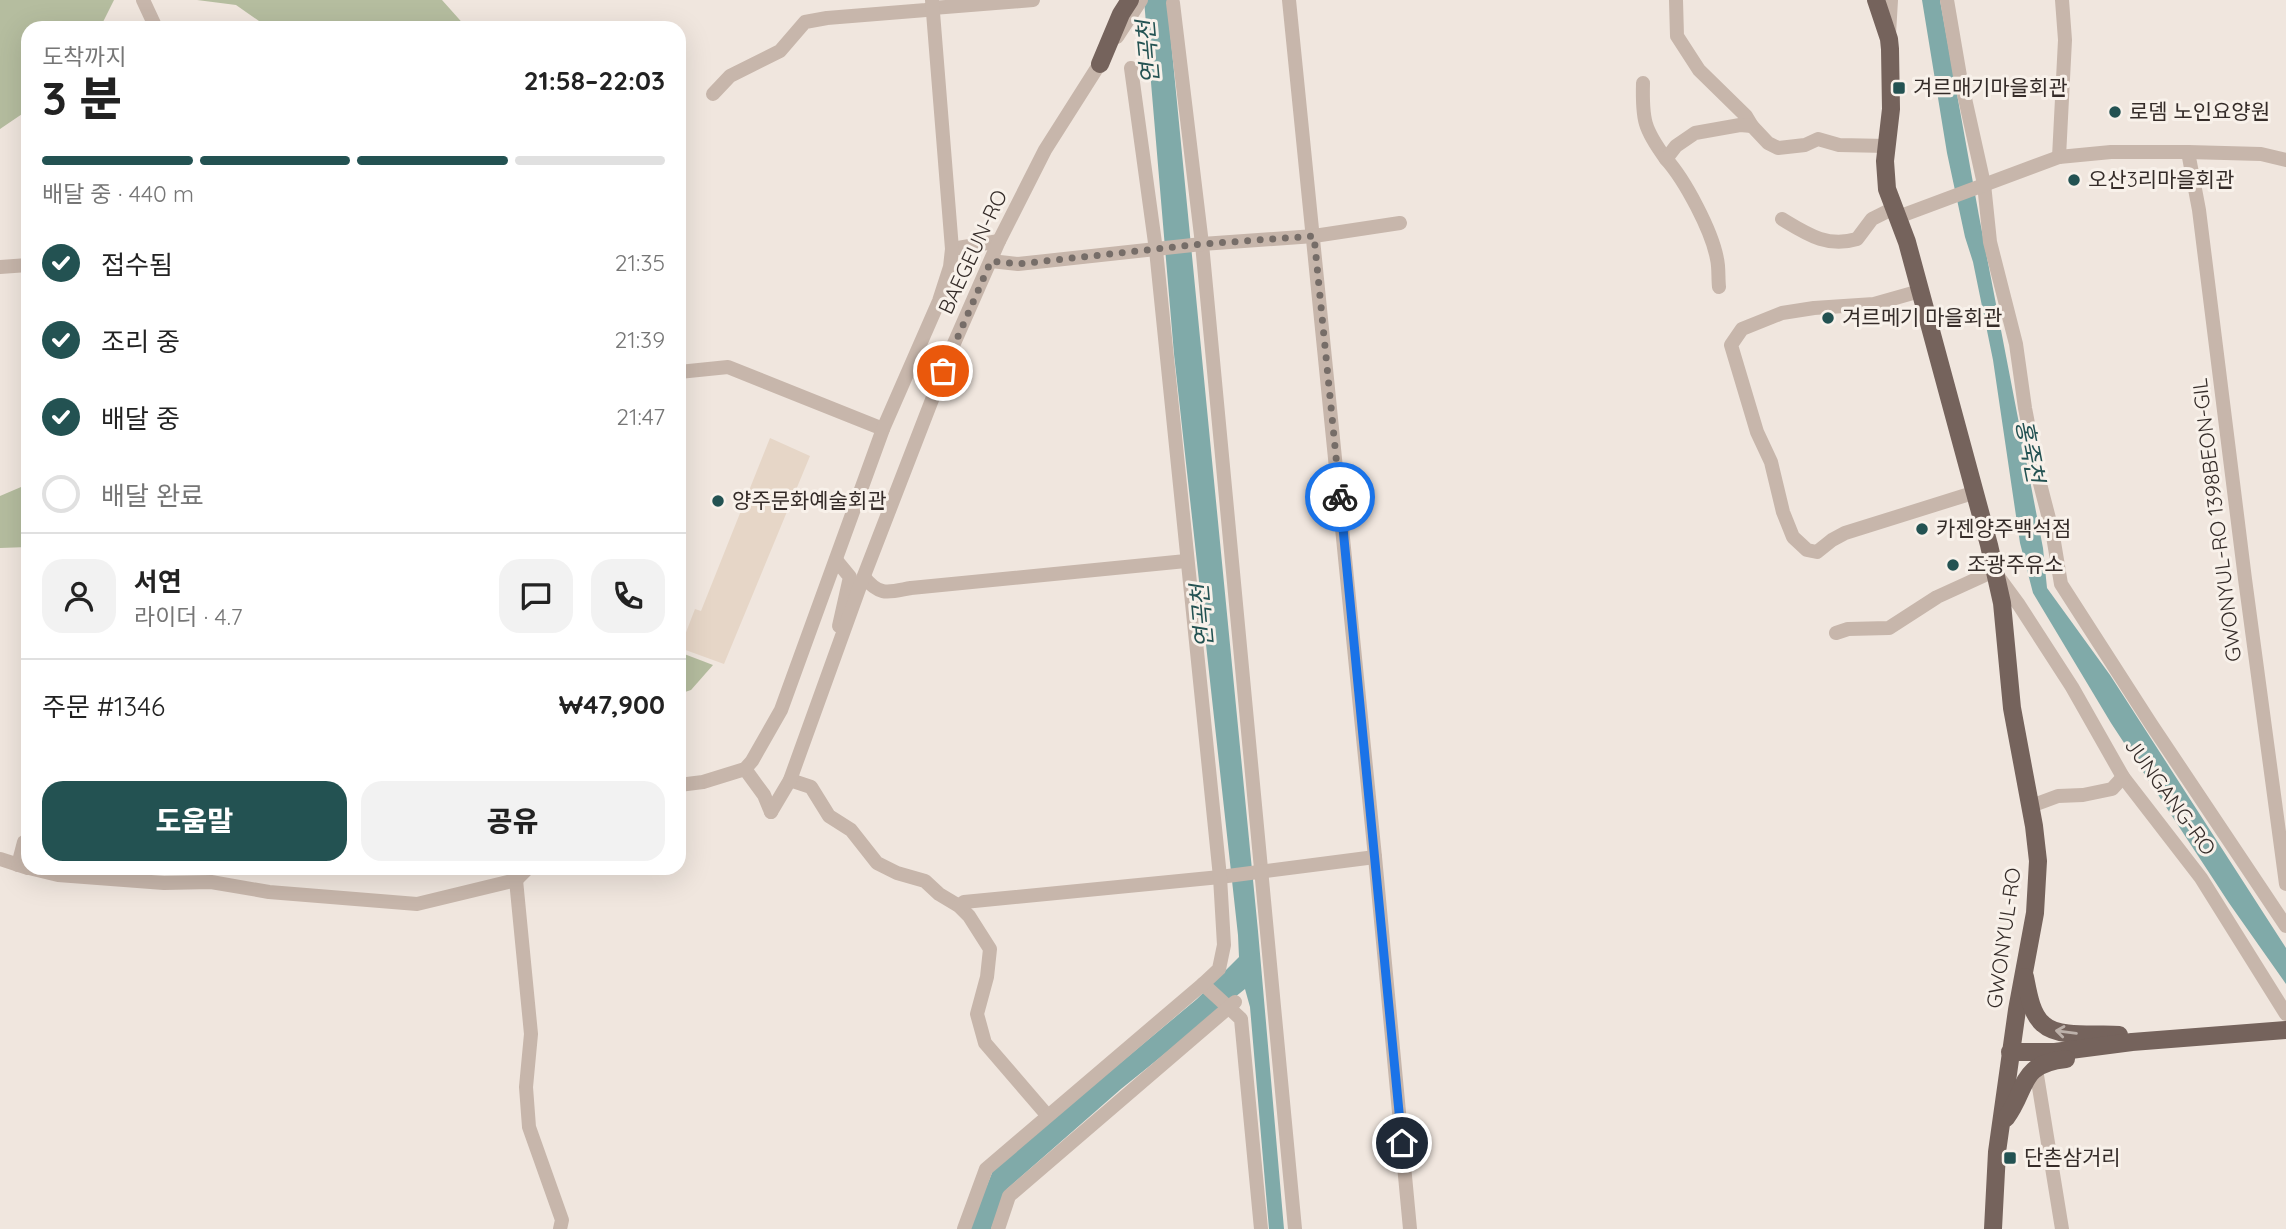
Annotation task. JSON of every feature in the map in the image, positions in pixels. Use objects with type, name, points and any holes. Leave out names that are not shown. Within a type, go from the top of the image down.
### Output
[{"type":"main road","name":"GWONYUL-RO","points":[[1876,0],[1889,39],[1891,110],[1885,161],[1887,189],[1907,242],[1976,492],[2002,603],[2016,734],[2031,806],[2038,861],[2037,894],[2000,1127],[1993,1229]]},
{"type":"main road","points":[[1100,64],[1127,11]]},
{"type":"main road","points":[[2023,970],[2031,1003],[2042,1024],[2054,1031],[2119,1035],[2132,1042]]},
{"type":"main road","points":[[2010,1052],[2055,1052],[2132,1042],[2286,1030]]},
{"type":"main road","points":[[2000,1127],[2012,1111],[2023,1083],[2036,1069],[2052,1060],[2101,1052],[2132,1042]]},
{"type":"street","points":[[143,0],[153,21]]},
{"type":"street","points":[[713,94],[730,76],[780,51],[805,22],[933,4],[1032,0]]},
{"type":"street","points":[[1127,11],[1141,0]]},
{"type":"street","points":[[1289,0],[1376,857],[1410,1229]]},
{"type":"street","points":[[1676,0],[1678,36],[1699,70],[1746,116],[1768,143],[1778,148],[1805,145],[1818,139],[1839,145],[1887,146]]},
{"type":"street","points":[[1889,39],[1891,0]]},
{"type":"street","points":[[1947,0],[1960,76],[1984,184],[1990,242],[2016,344],[2025,408],[2061,584],[2286,926]]},
{"type":"street","points":[[2059,157],[2065,40],[2062,0]]},
{"type":"street","points":[[1173,3],[1202,244],[1294,1229]]},
{"type":"street","points":[[686,784],[703,782],[745,769],[782,710],[883,429],[939,301],[950,267],[952,249],[933,4]]},
{"type":"street","name":"BAEGEUN-RO","points":[[745,769],[764,795],[771,812],[790,780],[952,348],[999,241],[1045,150],[1100,64]]},
{"type":"street","points":[[964,1229],[986,1169],[1203,985],[1219,969],[1224,945],[1220,877],[1156,250],[1131,68]]},
{"type":"street","points":[[1643,83],[1642,114],[1647,132],[1680,175],[1701,216],[1717,258],[1719,287]]},
{"type":"street","points":[[1666,159],[1676,146],[1695,133],[1740,125],[1752,126]]},
{"type":"street","points":[[1782,219],[1814,237],[1838,244],[1857,239],[1872,219],[1938,204],[1945,198],[2059,157],[2111,152],[2188,152],[2261,154],[2286,160]]},
{"type":"street","name":"GWONYUL-RO 1398BEON-GIL","points":[[2188,152],[2199,210],[2286,884]]},
{"type":"street","points":[[991,261],[1018,264],[1202,244],[1314,236],[1400,223]]},
{"type":"street","points":[[952,249],[999,241]]},
{"type":"street","points":[[0,267],[21,266]]},
{"type":"street","points":[[1920,291],[1874,304],[1782,313],[1742,329],[1731,345],[1757,432],[1771,462],[1783,512],[1793,537],[1807,550],[1817,552],[1845,533],[1976,492]]},
{"type":"street","points":[[686,371],[728,367],[883,429]]},
{"type":"street","points":[[836,560],[866,573],[874,589],[886,592],[1186,562]]},
{"type":"street","points":[[830,671],[850,577],[836,560]]},
{"type":"street","points":[[1836,633],[1848,629],[1889,628],[1937,597],[1994,571]]},
{"type":"street","name":"JUNGANG-RO","points":[[1994,571],[2072,687],[2123,778],[2201,878],[2286,1014]]},
{"type":"street","points":[[2031,806],[2058,796],[2083,795],[2112,789],[2123,778]]},
{"type":"street","points":[[790,780],[811,787],[829,816],[851,830],[877,863],[897,873],[925,881],[939,894],[959,906],[990,949],[987,977],[977,1014],[985,1043],[1047,1115]]},
{"type":"street","points":[[13,864],[21,848]]},
{"type":"street","points":[[959,906],[964,902],[1220,877],[1376,857]]},
{"type":"street","points":[[58,875],[164,883],[211,882],[269,892],[417,904],[516,880],[521,875]]},
{"type":"street","points":[[516,880],[531,1034],[526,1087],[529,1127],[562,1220],[560,1229]]},
{"type":"street","points":[[1203,985],[1232,1006],[1241,1019],[1261,1229]]},
{"type":"street","points":[[998,1229],[1009,1196],[1232,1006]]},
{"type":"street","points":[[2036,1069],[2062,1229]]},
{"type":"green space","points":[[0,0],[114,0],[104,21],[21,21],[21,115],[0,129]]},
{"type":"green space","points":[[197,0],[442,0],[461,21],[259,21],[236,5]]},
{"type":"green space","points":[[21,487],[21,547],[0,548],[0,496]]},
{"type":"green space","points":[[686,655],[713,665],[691,690],[686,692]]},
{"type":"shaded area","points":[[770,438],[810,456],[724,664],[686,650],[686,632],[695,609],[701,611]]},
{"type":"water","points":[[1144,0],[1167,0],[1258,931],[1284,1229],[1269,1229],[1250,1007],[1245,989],[1121,1089],[1007,1189],[991,1229],[969,1229],[994,1168],[1197,999],[1239,957],[1174,354]]},
{"type":"water","points":[[1922,0],[1940,0],[2043,548],[2047,588],[2110,675],[2286,948],[2286,984],[2229,903],[2111,723],[2033,593],[2020,543],[1993,360],[1947,153]]},
{"type":"way so far","points":[[943,371],[991,261],[1018,264],[1202,244],[1314,236],[1340,497]]},
{"type":"place","name":"겨르매기마을회관","points":[[1899,88]]},
{"type":"place","name":"로뎀 노인요양원","points":[[2115,112]]},
{"type":"place","name":"오산3리마을회관","points":[[2074,180]]},
{"type":"place","name":"겨르메기 마을회관","points":[[1828,318]]},
{"type":"place","name":"양주문화예술회관","points":[[718,501]]},
{"type":"place","name":"카젠양주백석점","points":[[1922,529]]},
{"type":"place","name":"조광주유소","points":[[1953,565]]},
{"type":"place","name":"단촌삼거리","points":[[2010,1158]]},
{"type":"route","points":[[1340,497],[1402,1143]]},
{"type":"water label","name":"연곡천","points":[[1148,52]]},
{"type":"water label","name":"홍죽천","points":[[2030,451]]},
{"type":"water label","name":"연곡천","points":[[1202,616]]}]
